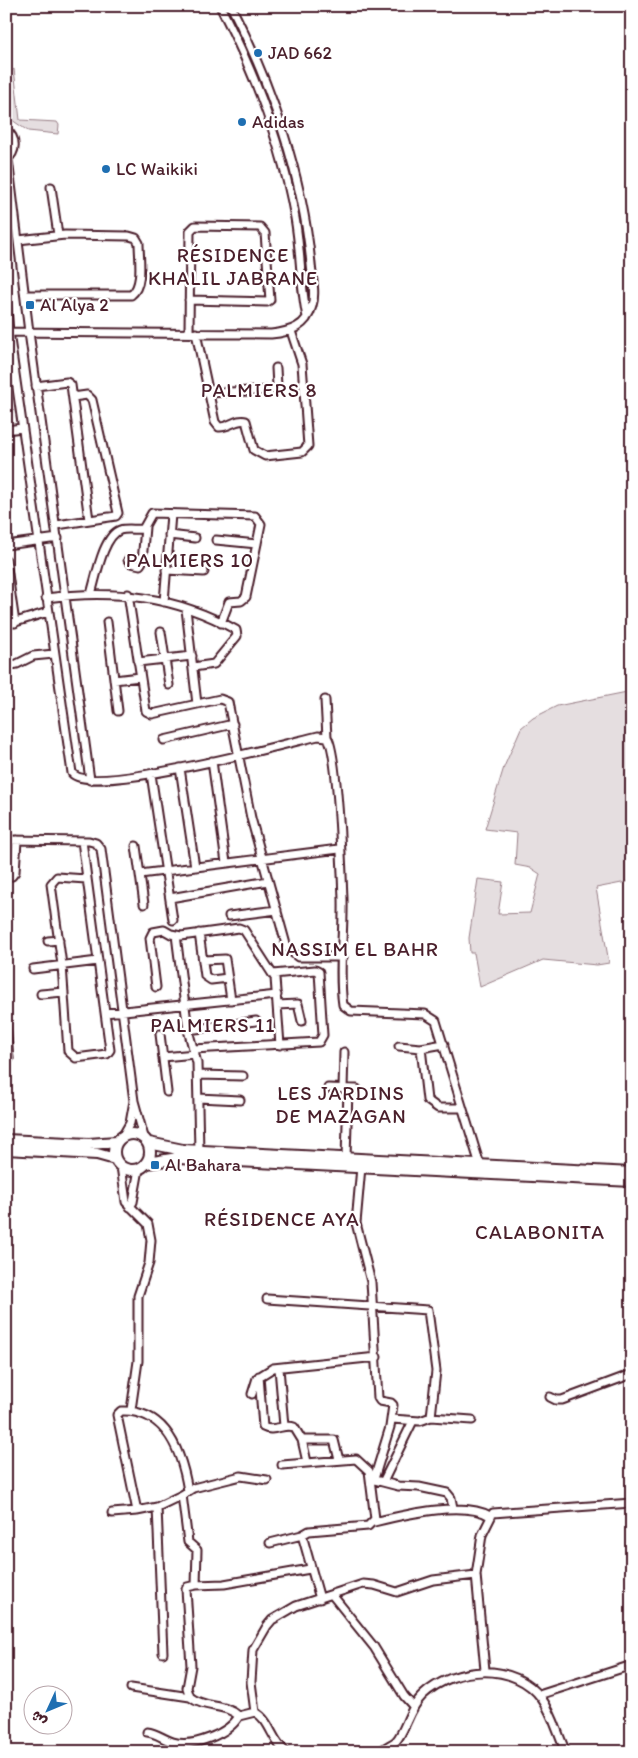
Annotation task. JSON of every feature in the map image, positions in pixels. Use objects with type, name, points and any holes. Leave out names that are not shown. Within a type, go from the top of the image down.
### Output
[{"type":"main road","points":[[6,1140],[89,1144],[119,1139],[133,1133],[146,1140],[172,1148],[199,1151],[632,1173]]},
{"type":"main road","points":[[118,1163],[114,1152],[119,1139]]},
{"type":"main road","points":[[143,1166],[151,1151],[146,1140]]},
{"type":"main road","points":[[6,1149],[97,1154],[130,1170],[178,1158],[632,1181]]},
{"type":"street","points":[[220,6],[249,66],[282,165],[292,202],[300,246],[307,317]]},
{"type":"street","points":[[8,332],[272,334],[291,331],[299,327],[307,317],[312,306],[312,276],[301,202],[269,91],[246,35],[231,6]]},
{"type":"street","points":[[6,130],[13,137],[14,144],[7,160],[25,294],[28,332],[57,525],[90,780]]},
{"type":"street","points":[[51,187],[58,235]]},
{"type":"street","points":[[189,300],[264,304],[270,300],[265,233],[263,229],[260,227],[195,226],[192,228],[190,231],[189,300],[192,333],[216,425],[224,427],[241,420],[246,422],[254,450],[265,456],[306,450],[308,446],[302,364],[291,331]]},
{"type":"street","points":[[18,240],[58,235],[134,237],[139,244],[137,289],[129,295],[25,294]]},
{"type":"street","points":[[6,297],[8,332],[54,654],[71,770],[76,777],[90,780],[151,774],[318,736],[327,737]]},
{"type":"street","points":[[207,393],[273,390],[277,386],[276,368]]},
{"type":"street","points":[[36,386],[69,383],[72,385],[89,520]]},
{"type":"street","points":[[57,525],[116,516],[118,513],[92,400],[86,395],[73,397]]},
{"type":"street","points":[[6,430],[22,428]]},
{"type":"street","points":[[128,560],[130,563],[140,564],[142,562],[145,527],[152,513],[255,516],[261,524],[246,597],[229,602],[221,623]]},
{"type":"street","points":[[164,602],[171,514]]},
{"type":"street","points":[[91,594],[104,551],[112,535],[122,529],[145,527]]},
{"type":"street","points":[[169,535],[195,538]]},
{"type":"street","points":[[6,545],[58,538]]},
{"type":"street","points":[[216,540],[257,544]]},
{"type":"street","points":[[6,560],[9,601],[15,623]]},
{"type":"street","points":[[166,570],[204,572]]},
{"type":"street","points":[[46,598],[66,595],[128,594],[186,609],[236,630],[236,636],[214,664],[193,667]]},
{"type":"street","points":[[128,594],[140,677],[148,714],[220,699],[226,700],[229,705],[251,818],[287,948],[293,955],[298,957],[343,956]]},
{"type":"street","points":[[186,609],[198,704]]},
{"type":"street","points":[[6,625],[48,612]]},
{"type":"street","points":[[107,622],[118,711]]},
{"type":"street","points":[[161,632],[170,686]]},
{"type":"street","points":[[6,666],[17,664],[33,656],[54,654]]},
{"type":"street","points":[[138,662],[192,656]]},
{"type":"street","points":[[114,680],[140,677]]},
{"type":"street","points":[[325,700],[327,737],[332,745],[343,898],[342,1002],[347,1010],[428,1015],[436,1021],[480,1165]]},
{"type":"street","points":[[164,740],[233,724]]},
{"type":"street","points":[[212,760],[226,863]]},
{"type":"street","points":[[180,768],[195,867]]},
{"type":"street","points":[[151,774],[173,920]]},
{"type":"street","points":[[6,840],[82,841],[96,843],[103,852],[134,1100],[146,1140]]},
{"type":"street","points":[[6,877],[12,876],[15,872],[17,840]]},
{"type":"street","points":[[82,841],[109,1053],[74,1058],[68,1051],[62,965],[52,882],[58,877],[86,879]]},
{"type":"street","points":[[136,846],[144,904]]},
{"type":"street","points":[[140,874],[339,849]]},
{"type":"street","points":[[170,898],[268,880]]},
{"type":"street","points":[[228,916],[277,910]]},
{"type":"street","points":[[156,988],[150,936],[153,932],[164,930],[176,935],[199,934],[238,928],[244,930],[249,934],[256,950],[273,974],[277,995],[280,1045]]},
{"type":"street","points":[[199,934],[207,978],[211,980],[228,978]]},
{"type":"street","points":[[176,935],[188,1030],[198,1075],[199,1151]]},
{"type":"street","points":[[48,941],[59,940]]},
{"type":"street","points":[[203,960],[224,958],[231,1000]]},
{"type":"street","points":[[33,969],[98,961]]},
{"type":"street","points":[[163,1057],[194,1052],[317,1043],[321,1040],[323,1035],[320,975],[316,970],[273,974]]},
{"type":"street","points":[[41,994],[64,992]]},
{"type":"street","points":[[105,1013],[277,995]]},
{"type":"street","points":[[277,1005],[298,1004],[302,1021]]},
{"type":"street","points":[[188,1030],[256,1021]]},
{"type":"street","points":[[6,1024],[9,1059],[6,1064]]},
{"type":"street","points":[[160,1034],[167,1092]]},
{"type":"street","points":[[399,1046],[421,1048],[444,1044]]},
{"type":"street","points":[[421,1048],[427,1100],[434,1107],[442,1109],[462,1108]]},
{"type":"street","points":[[344,1052],[346,1158]]},
{"type":"street","points":[[198,1075],[243,1076]]},
{"type":"street","points":[[328,1088],[357,1089]]},
{"type":"street","points":[[198,1098],[240,1100]]},
{"type":"street","points":[[119,1139],[130,1123],[134,1100]]},
{"type":"street","points":[[118,1163],[125,1182],[126,1202],[148,1224],[151,1240],[149,1263],[138,1296],[138,1361],[131,1410]]},
{"type":"street","points":[[130,1206],[133,1202],[143,1166]]},
{"type":"street","points":[[361,1167],[356,1223],[369,1272],[377,1357],[378,1398],[381,1401],[393,1404],[392,1419],[372,1479],[374,1522]]},
{"type":"street","points":[[267,1299],[425,1308],[429,1311],[436,1371],[431,1417]]},
{"type":"street","points":[[252,1394],[259,1376],[268,1370],[377,1357]]},
{"type":"street","points":[[279,1368],[284,1426]]},
{"type":"street","points":[[550,1397],[562,1400],[632,1374]]},
{"type":"street","points":[[259,1376],[263,1427],[268,1430],[293,1426],[302,1440],[307,1462]]},
{"type":"street","points":[[137,1511],[117,1415],[121,1411],[131,1410],[149,1417],[170,1433],[181,1457],[188,1542],[191,1546],[196,1547],[197,1550],[196,1585]]},
{"type":"street","points":[[392,1419],[413,1421],[431,1417],[472,1420]]},
{"type":"street","points":[[384,1480],[413,1421]]},
{"type":"street","points":[[302,1440],[334,1440],[339,1460]]},
{"type":"street","points":[[282,1465],[356,1458],[367,1468],[372,1479]]},
{"type":"street","points":[[112,1513],[157,1507],[193,1488],[241,1476],[267,1480]]},
{"type":"street","points":[[372,1479],[384,1480],[398,1486],[419,1487],[447,1493],[451,1498],[453,1508]]},
{"type":"street","points":[[485,1670],[476,1575],[482,1535],[490,1516],[494,1513],[632,1503]]},
{"type":"street","points":[[157,1507],[163,1653]]},
{"type":"street","points":[[270,1543],[302,1535],[309,1531],[366,1527],[374,1522],[411,1513],[453,1508],[484,1512],[490,1516]]},
{"type":"street","points":[[302,1535],[310,1570],[320,1598]]},
{"type":"street","points":[[190,1697],[187,1688],[191,1666],[187,1587],[224,1584],[310,1570]]},
{"type":"street","points":[[286,1752],[277,1743],[266,1720],[255,1712],[251,1682],[253,1650],[272,1620],[296,1606],[332,1596],[363,1584],[374,1585],[397,1592],[433,1580],[476,1575]]},
{"type":"street","points":[[332,1596],[374,1647],[400,1690],[413,1706]]},
{"type":"street","points":[[539,1695],[632,1665]]},
{"type":"street","points":[[380,1752],[396,1741],[413,1706],[442,1680],[485,1670],[514,1678],[526,1684],[539,1695],[545,1704],[566,1752]]},
{"type":"street","points":[[131,1688],[190,1697],[208,1706],[229,1709],[239,1716]]},
{"type":"street","points":[[147,1732],[176,1743],[203,1740],[232,1726],[239,1716],[255,1712]]},
{"type":"shaded area","points":[[14,69],[20,120],[57,122],[59,125],[58,134],[28,131],[12,120],[7,98],[6,75]]},
{"type":"shaded area","points":[[632,691],[632,881],[596,888],[609,963],[597,965],[543,960],[480,987],[474,953],[470,953],[469,938],[478,879],[503,882],[498,914],[530,913],[540,874],[531,868],[515,865],[517,833],[485,829],[504,767],[521,728],[533,718],[557,706]]},
{"type":"place","name":"JAD 662","points":[[258,53]]},
{"type":"place","name":"Adidas","points":[[242,122]]},
{"type":"place","name":"LC Waikiki","points":[[106,169]]},
{"type":"place","name":"Al Alya 2","points":[[30,305]]},
{"type":"place","name":"Al Bahara","points":[[155,1165]]},
{"type":"district","name":"RÉSIDENCE KHALIL JABRANE","points":[[233,266]]},
{"type":"district","name":"PALMIERS 8","points":[[259,390]]},
{"type":"district","name":"PALMIERS 10","points":[[190,560]]},
{"type":"district","name":"NASSIM EL BAHR","points":[[355,949]]},
{"type":"district","name":"PALMIERS 11","points":[[213,1025]]},
{"type":"district","name":"LES JARDINS DE MAZAGAN","points":[[341,1104]]},
{"type":"district","name":"RÉSIDENCE AYA","points":[[282,1219]]},
{"type":"district","name":"CALABONITA","points":[[540,1232]]}]
